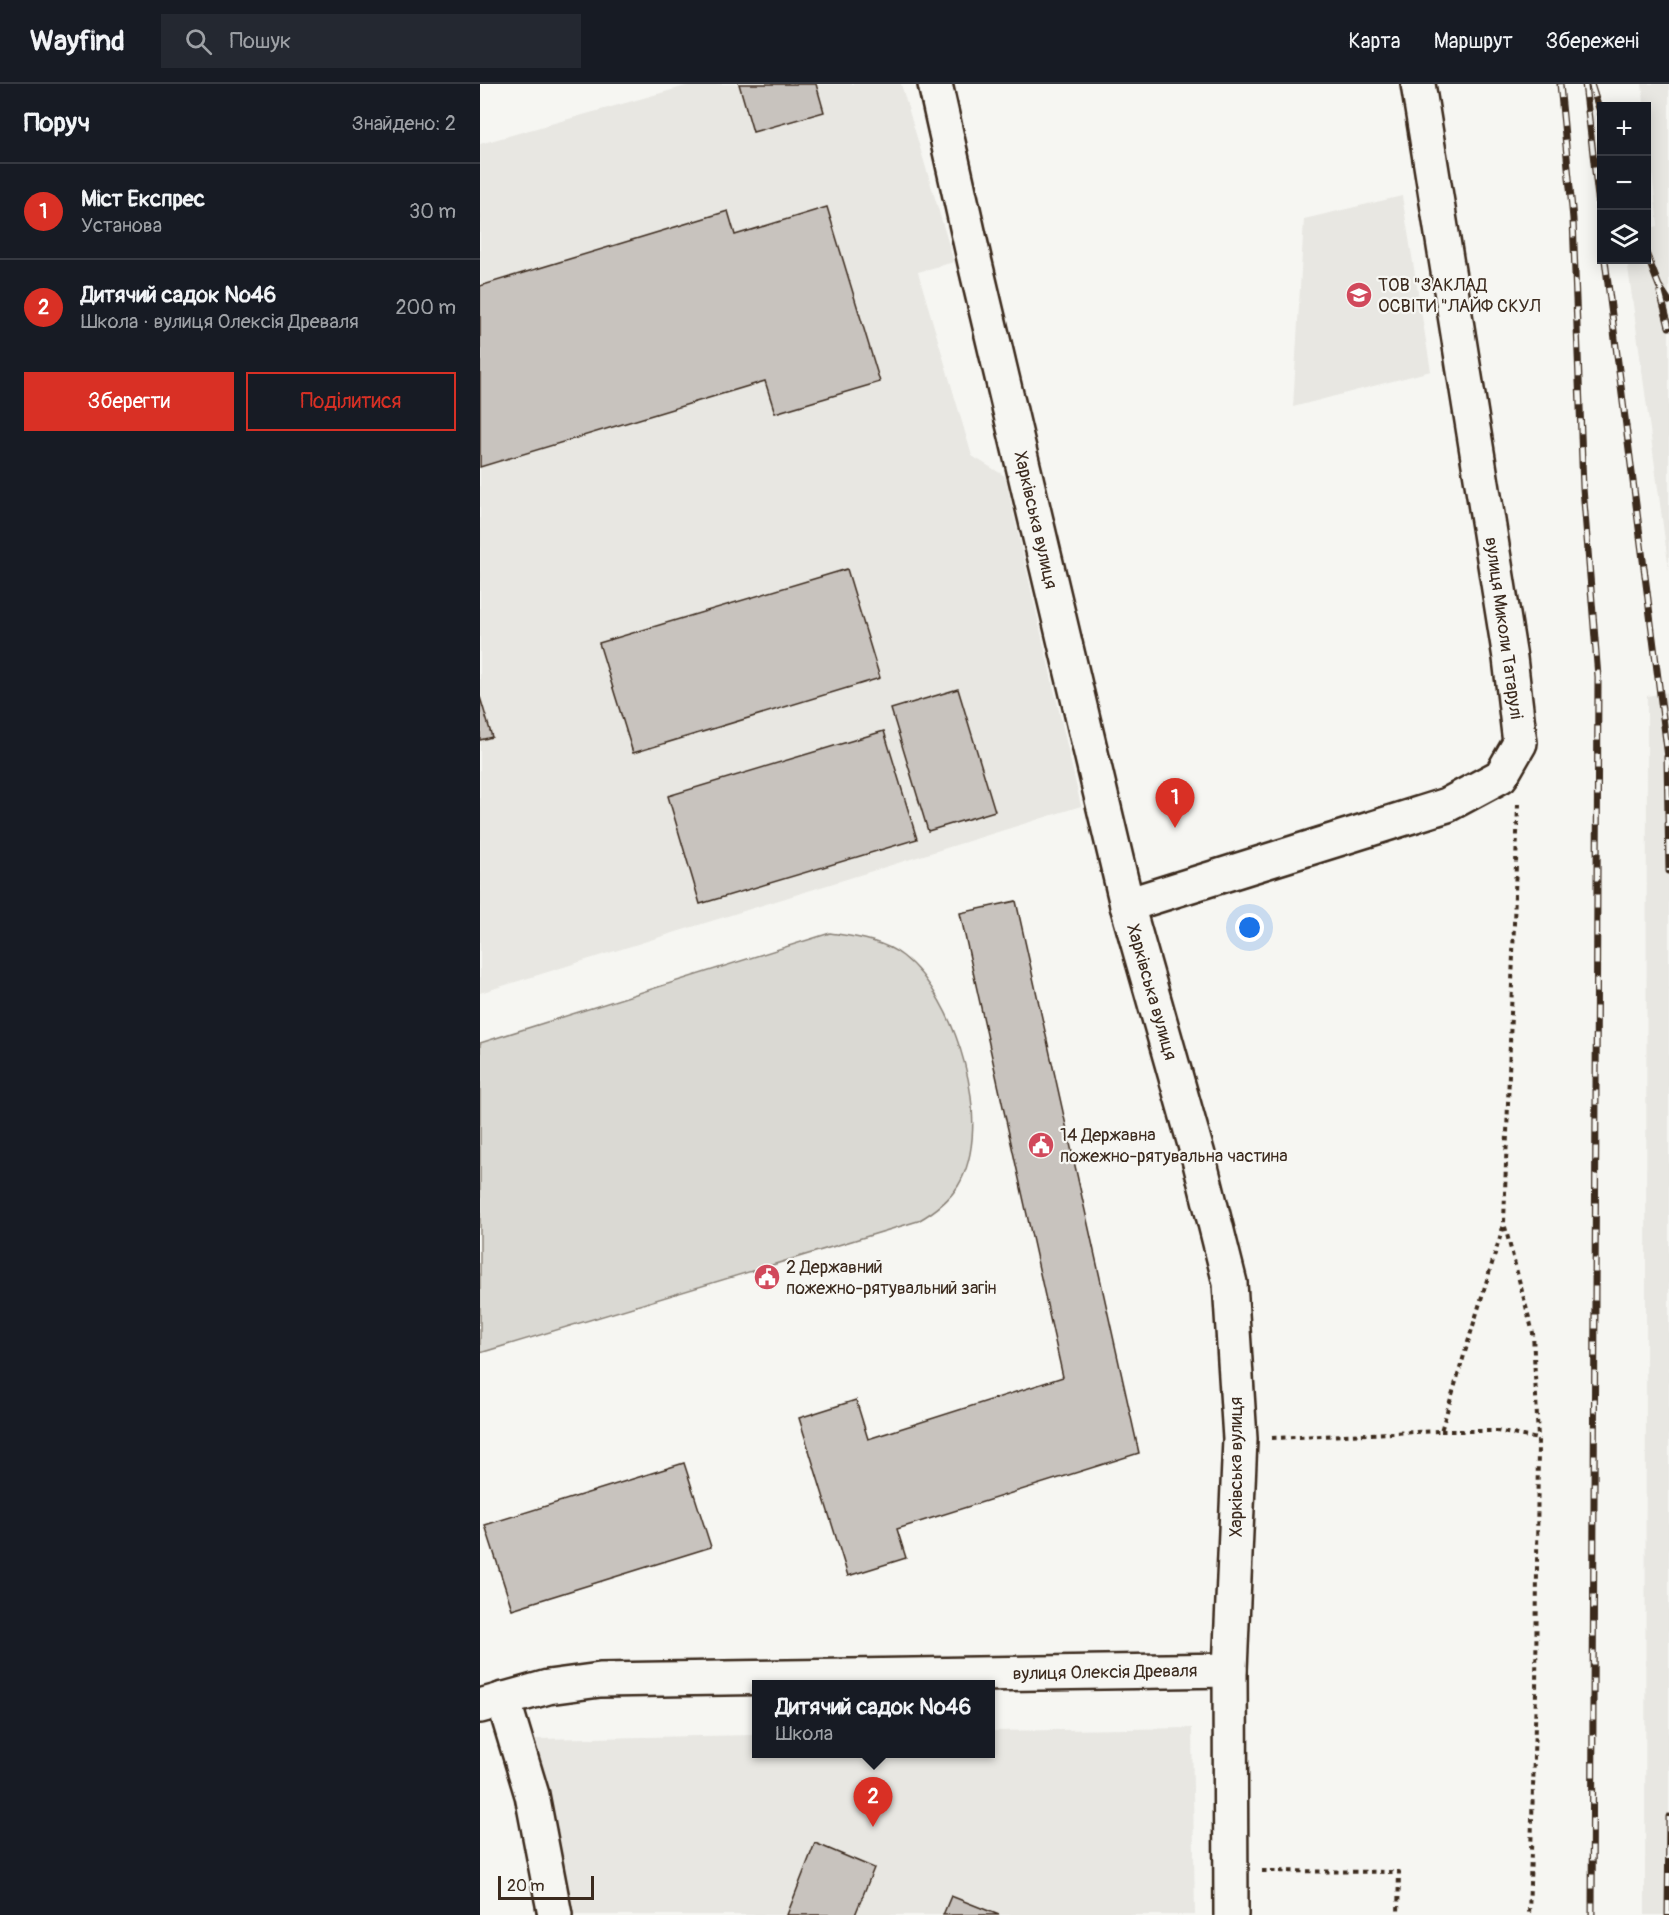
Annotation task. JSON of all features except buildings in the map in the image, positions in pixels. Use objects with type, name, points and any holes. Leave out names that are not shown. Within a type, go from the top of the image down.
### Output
[{"type":"street","name":"Харківська вулиця","points":[[935,84],[975,263],[1127,904],[1198,1155],[1230,1283],[1240,1439],[1230,1670],[1231,1915]]},
{"type":"street","name":"вулиця Миколи Татарулі","points":[[1127,904],[1447,805],[1501,776],[1520,743],[1510,658],[1418,84]]},
{"type":"street","name":"вулиця Олексія Древаля","points":[[491,1702],[548,1687],[600,1680],[1230,1670]]},
{"type":"street","points":[[491,1702],[532,1796],[555,1915]]},
{"type":"path","points":[[1441,1431],[1504,1223],[1518,801]]},
{"type":"path","points":[[1504,1223],[1533,1333],[1538,1439],[1536,1694],[1528,1915]]},
{"type":"path","points":[[1240,1439],[1497,1431],[1538,1439]]},
{"type":"path","points":[[1231,1870],[1399,1872],[1398,1915]]},
{"type":"shaded area","points":[[693,84],[901,84],[954,262],[918,272],[972,456],[1005,476],[1081,806],[480,993],[480,144]]},
{"type":"shaded area","points":[[1642,84],[1669,84],[1669,570],[1628,264],[1651,264],[1651,228],[1658,226],[1651,164],[1651,102],[1644,102]]},
{"type":"shaded area","name":"ТОВ \"ЗАКЛАД ОСВІТИ \"ЛАЙФ СКУЛ","points":[[1402,196],[1431,371],[1293,407],[1304,219]]},
{"type":"shaded area","points":[[1669,692],[1669,1915],[1645,1915],[1647,696]]},
{"type":"shaded area","points":[[830,933],[878,943],[903,956],[922,975],[940,1001],[954,1031],[965,1064],[971,1097],[973,1130],[968,1160],[958,1186],[950,1197],[918,1221],[480,1353],[480,1043]]},
{"type":"shaded area","points":[[1192,1728],[1195,1915],[569,1915],[536,1739],[752,1735],[752,1758],[995,1758],[995,1731]]},
{"type":"railway","points":[[1560,84],[1573,219],[1583,488],[1598,677],[1592,1915]]},
{"type":"railway","points":[[1585,84],[1599,210]]},
{"type":"railway","points":[[1591,84],[1597,103]]},
{"type":"railway","points":[[1606,264],[1669,765]]},
{"type":"railway","points":[[1650,264],[1659,286],[1669,301]]},
{"type":"railway","points":[[1660,292],[1669,327]]},
{"type":"railway","points":[[1667,757],[1669,871]]},
{"type":"railway","points":[[1668,1915],[1669,1817]]},
{"type":"place","name":"ТОВ \"ЗАКЛАД ОСВІТИ \"ЛАЙФ СКУЛ","points":[[1359,295]]},
{"type":"place","name":"Міст Експрес","points":[[1175,828]]},
{"type":"place","name":"14 Державна пожежно-рятувальна частина","points":[[1041,1145]]},
{"type":"place","name":"2 Державний пожежно-рятувальний загін","points":[[767,1277]]},
{"type":"place","name":"Дитячий садок №46","points":[[873,1827]]}]
